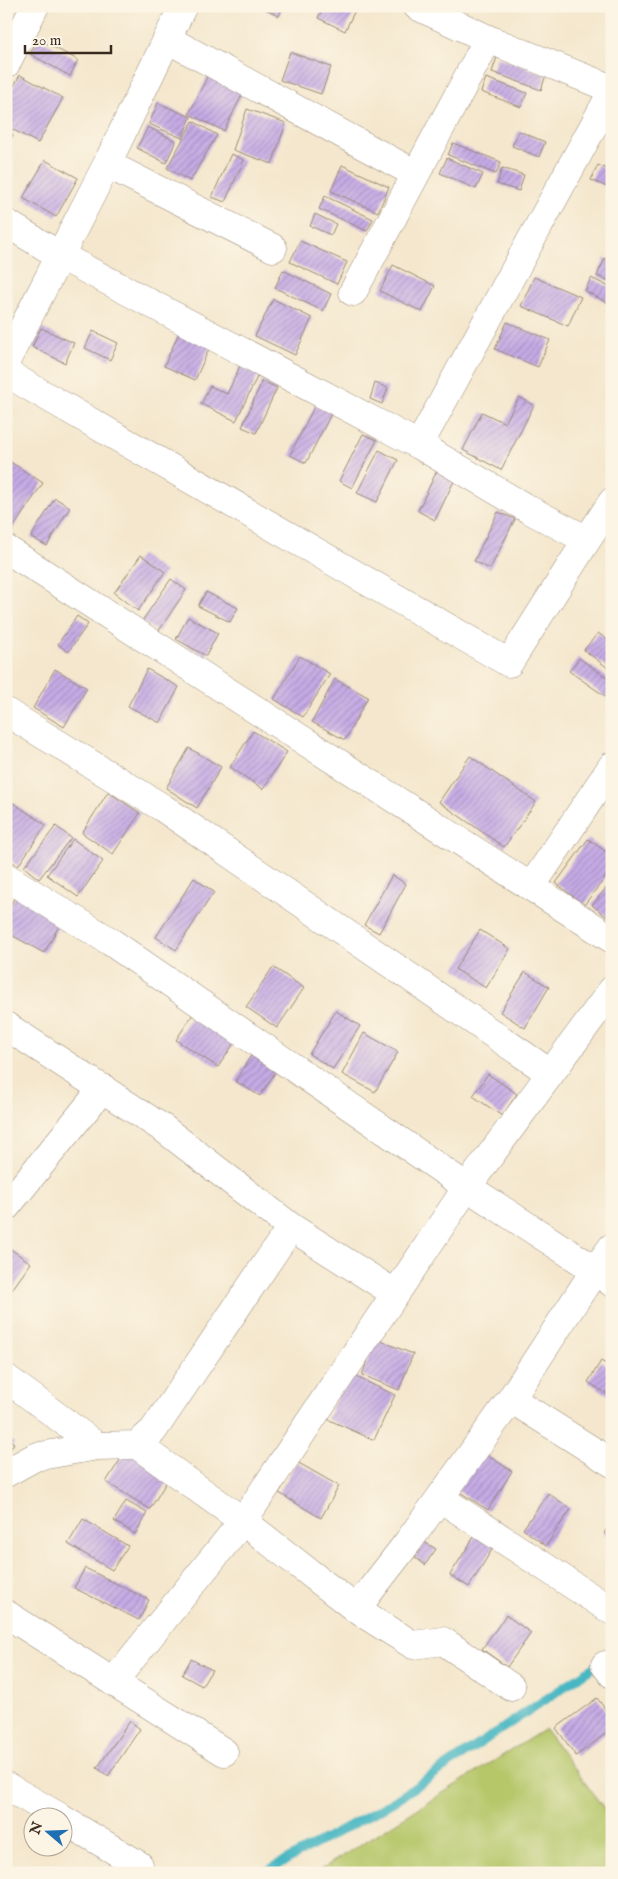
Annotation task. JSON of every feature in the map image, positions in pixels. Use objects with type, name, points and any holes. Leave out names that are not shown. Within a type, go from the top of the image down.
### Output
[{"type":"street","points":[[6,64],[35,6]]},
{"type":"street","points":[[6,361],[107,164],[183,6]]},
{"type":"street","points":[[418,6],[612,91],[419,445]]},
{"type":"street","points":[[354,292],[488,38]]},
{"type":"street","points":[[167,39],[416,174]]},
{"type":"street","points":[[107,164],[273,248]]},
{"type":"street","points":[[6,223],[59,255],[419,445],[528,509],[587,540]]},
{"type":"street","points":[[6,373],[509,663],[612,502]]},
{"type":"street","points":[[6,549],[612,939]]},
{"type":"street","points":[[6,712],[163,808],[550,1073]]},
{"type":"street","points":[[531,887],[612,766]]},
{"type":"street","points":[[6,877],[111,942],[467,1187],[603,1276]]},
{"type":"street","points":[[113,1682],[243,1521],[467,1187],[612,990]]},
{"type":"street","points":[[6,1026],[164,1129],[291,1226],[396,1294]]},
{"type":"street","points":[[6,1207],[103,1088]]},
{"type":"street","points":[[137,1446],[153,1432],[291,1226]]},
{"type":"street","points":[[356,1609],[603,1276],[612,1247]]},
{"type":"street","points":[[6,1378],[97,1446]]},
{"type":"street","points":[[511,1399],[612,1462]]},
{"type":"street","points":[[6,1473],[35,1457],[97,1446],[137,1446],[243,1521],[356,1609],[414,1645],[443,1641],[512,1687]]},
{"type":"street","points":[[440,1498],[612,1611]]},
{"type":"street","points":[[6,1614],[224,1752]]},
{"type":"street","points":[[6,1786],[41,1806]]},
{"type":"street","points":[[72,1825],[139,1865]]},
{"type":"green space","points":[[545,1729],[612,1819],[612,1873],[315,1873]]},
{"type":"building","points":[[259,6],[283,6],[279,16]]},
{"type":"building","points":[[324,6],[357,6],[345,31],[318,18]]},
{"type":"building","points":[[38,39],[78,60],[70,76],[30,54]]},
{"type":"building","points":[[290,52],[331,67],[321,94],[280,80]]},
{"type":"building","points":[[497,57],[546,75],[541,90],[492,72]]},
{"type":"building","points":[[209,73],[244,91],[224,131],[189,114]]},
{"type":"building","points":[[20,75],[63,98],[38,143],[6,126],[6,100]]},
{"type":"building","points":[[486,78],[527,93],[521,107],[481,92]]},
{"type":"building","points":[[158,103],[191,117],[182,138],[149,124]]},
{"type":"building","points":[[247,109],[286,123],[272,164],[233,150]]},
{"type":"building","points":[[193,121],[217,135],[190,181],[167,168]]},
{"type":"building","points":[[148,127],[176,141],[166,163],[137,148]]},
{"type":"building","points":[[519,131],[545,142],[539,157],[512,146]]},
{"type":"building","points":[[6,132],[13,135],[6,147]]},
{"type":"building","points":[[453,143],[501,162],[496,174],[448,155]]},
{"type":"building","points":[[231,154],[244,160],[225,202],[212,197]]},
{"type":"building","points":[[447,158],[483,174],[476,189],[440,173]]},
{"type":"building","points":[[45,160],[78,178],[56,217],[23,198]]},
{"type":"building","points":[[342,165],[389,187],[378,212],[331,191]]},
{"type":"building","points":[[598,165],[612,171],[612,189],[591,180]]},
{"type":"building","points":[[502,168],[524,175],[519,191],[497,184]]},
{"type":"building","points":[[325,196],[373,219],[367,231],[319,209]]},
{"type":"building","points":[[315,214],[336,224],[331,235],[310,226]]},
{"type":"building","points":[[300,241],[347,262],[337,284],[290,262]]},
{"type":"building","points":[[605,258],[612,261],[612,282],[597,276]]},
{"type":"building","points":[[393,265],[435,286],[422,312],[380,291]]},
{"type":"building","points":[[283,270],[331,294],[323,311],[275,288]]},
{"type":"building","points":[[534,277],[581,297],[568,326],[521,306]]},
{"type":"building","points":[[591,278],[612,288],[612,305],[585,291]]},
{"type":"building","points":[[273,299],[312,318],[295,355],[255,336]]},
{"type":"building","points":[[507,322],[550,340],[538,367],[495,349]]},
{"type":"building","points":[[182,326],[213,340],[195,380],[164,366]]},
{"type":"building","points":[[41,328],[74,343],[65,363],[32,347]]},
{"type":"building","points":[[93,331],[118,343],[110,360],[85,348]]},
{"type":"building","points":[[240,366],[258,375],[236,421],[201,404],[210,386],[227,394]]},
{"type":"building","points":[[262,381],[277,388],[256,433],[242,427]]},
{"type":"building","points":[[375,383],[388,388],[382,404],[370,399]]},
{"type":"building","points":[[519,397],[534,405],[501,470],[463,450],[482,412],[505,423]]},
{"type":"building","points":[[316,403],[332,412],[306,463],[290,455]]},
{"type":"building","points":[[363,434],[377,440],[352,488],[339,481]]},
{"type":"building","points":[[379,450],[398,460],[377,502],[357,493]]},
{"type":"building","points":[[6,459],[43,483],[11,531],[6,528]]},
{"type":"building","points":[[438,468],[456,477],[435,520],[418,511]]},
{"type":"building","points":[[55,498],[70,507],[47,546],[31,537]]},
{"type":"building","points":[[498,512],[515,519],[490,569],[474,561]]},
{"type":"building","points":[[141,555],[165,572],[138,611],[114,593]]},
{"type":"building","points":[[171,579],[186,590],[158,632],[142,621]]},
{"type":"building","points":[[206,592],[238,608],[230,622],[198,606]]},
{"type":"building","points":[[77,616],[88,624],[68,652],[58,644]]},
{"type":"building","points":[[188,617],[218,633],[206,656],[176,639]]},
{"type":"building","points":[[598,633],[612,643],[612,671],[584,650]]},
{"type":"building","points":[[300,656],[330,674],[303,717],[274,699]]},
{"type":"building","points":[[579,658],[612,681],[612,701],[569,671]]},
{"type":"building","points":[[55,669],[87,688],[64,727],[33,708]]},
{"type":"building","points":[[147,669],[179,687],[160,723],[128,706]]},
{"type":"building","points":[[335,679],[368,697],[345,740],[312,722]]},
{"type":"building","points":[[253,731],[287,752],[263,789],[230,767]]},
{"type":"building","points":[[189,748],[221,767],[197,808],[166,788]]},
{"type":"building","points":[[470,756],[536,802],[504,847],[439,802]]},
{"type":"building","points":[[108,792],[140,813],[113,854],[82,833]]},
{"type":"building","points":[[6,798],[46,825],[18,866],[6,857]]},
{"type":"building","points":[[56,826],[71,838],[39,879],[24,867]]},
{"type":"building","points":[[73,839],[103,861],[78,897],[47,875]]},
{"type":"building","points":[[588,839],[612,856],[612,869],[584,905],[556,883]]},
{"type":"building","points":[[392,875],[406,884],[379,933],[364,925]]},
{"type":"building","points":[[194,878],[214,892],[176,950],[156,937]]},
{"type":"building","points":[[612,881],[612,921],[592,905]]},
{"type":"building","points":[[17,893],[63,919],[44,953],[6,932],[6,913]]},
{"type":"building","points":[[480,930],[510,949],[486,988],[455,969]]},
{"type":"building","points":[[273,967],[304,988],[277,1028],[246,1007]]},
{"type":"building","points":[[525,972],[549,987],[525,1028],[500,1012]]},
{"type":"building","points":[[199,1005],[241,1033],[218,1067],[176,1040]]},
{"type":"building","points":[[336,1011],[360,1026],[333,1069],[309,1054]]},
{"type":"building","points":[[364,1033],[398,1052],[375,1092],[342,1074]]},
{"type":"building","points":[[254,1051],[279,1066],[260,1096],[235,1081]]},
{"type":"building","points":[[488,1074],[517,1094],[502,1116],[473,1096]]},
{"type":"building","points":[[6,1246],[31,1263],[6,1298]]},
{"type":"building","points":[[376,1339],[413,1354],[399,1390],[362,1375]]},
{"type":"building","points":[[601,1361],[612,1368],[612,1397],[588,1382]]},
{"type":"building","points":[[348,1373],[395,1395],[374,1440],[327,1419]]},
{"type":"building","points":[[6,1438],[14,1443],[6,1456]]},
{"type":"building","points":[[127,1449],[170,1476],[150,1509],[106,1482]]},
{"type":"building","points":[[482,1452],[512,1471],[488,1510],[458,1491]]},
{"type":"building","points":[[297,1462],[339,1486],[321,1518],[279,1493]]},
{"type":"building","points":[[548,1493],[571,1509],[546,1546],[523,1529]]},
{"type":"building","points":[[126,1501],[147,1513],[135,1534],[114,1521]]},
{"type":"building","points":[[83,1519],[128,1546],[112,1570],[68,1544]]},
{"type":"building","points":[[612,1522],[612,1539],[604,1533]]},
{"type":"building","points":[[477,1532],[496,1543],[469,1587],[450,1575]]},
{"type":"building","points":[[424,1542],[436,1549],[425,1565],[415,1557]]},
{"type":"building","points":[[85,1568],[149,1600],[139,1620],[74,1588]]},
{"type":"building","points":[[506,1615],[531,1633],[507,1667],[482,1649]]},
{"type":"building","points":[[191,1659],[212,1670],[202,1686],[182,1675]]},
{"type":"building","points":[[597,1698],[612,1718],[612,1729],[576,1756],[556,1728]]},
{"type":"building","points":[[130,1721],[140,1729],[108,1776],[97,1768]]},
{"type":"waterway","points":[[263,1873],[393,1802],[601,1662]]}]
